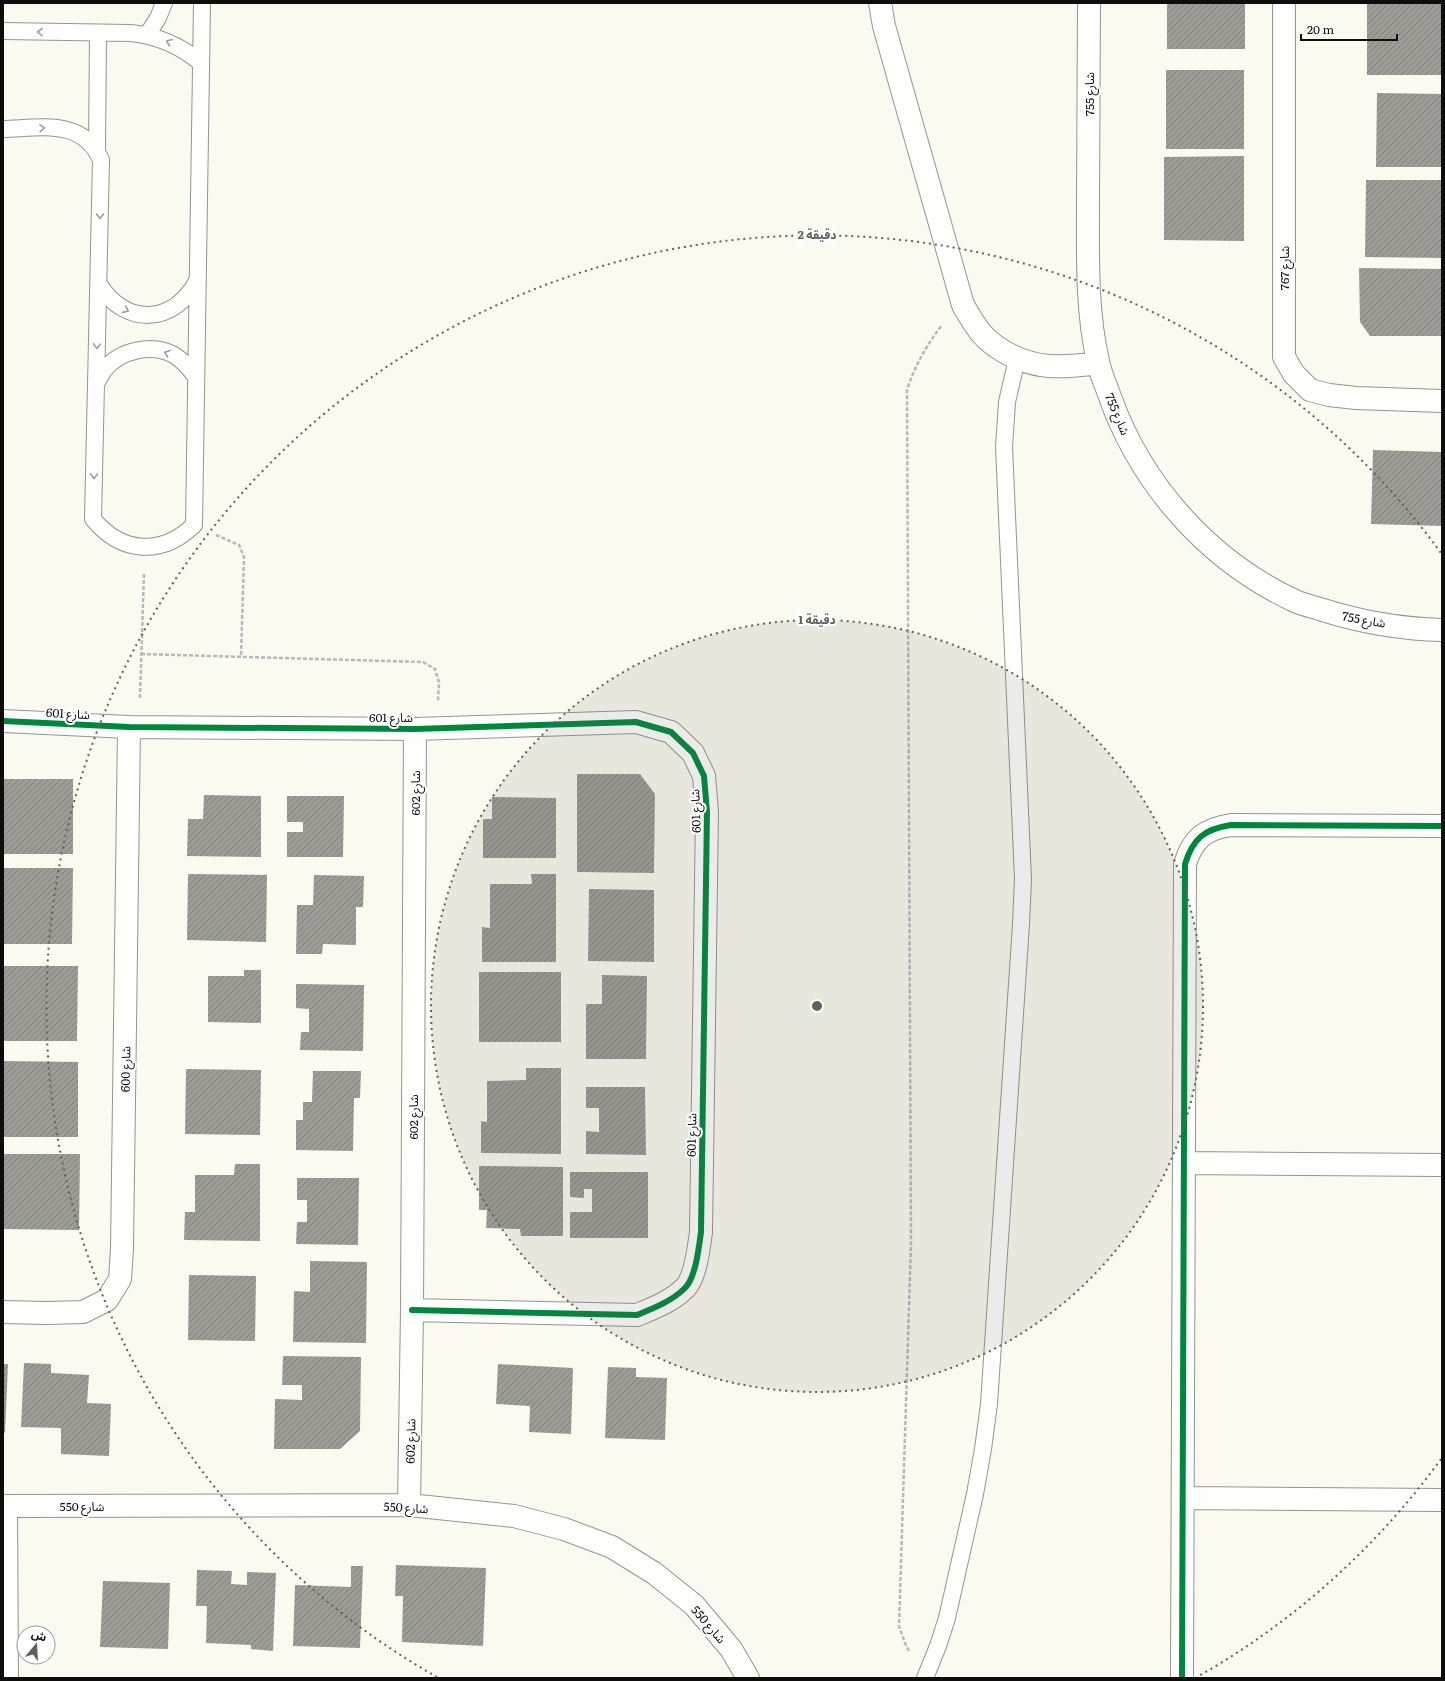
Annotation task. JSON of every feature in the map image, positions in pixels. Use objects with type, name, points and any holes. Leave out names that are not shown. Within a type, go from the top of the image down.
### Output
[{"type":"street","points":[[880,3],[884,26],[963,305],[976,327],[995,346],[1017,359],[1042,366],[1068,367],[1098,363]]},
{"type":"street","name":"شارع 755","points":[[1089,3],[1088,233],[1090,296],[1095,345],[1098,363],[1115,412],[1140,462],[1176,512],[1211,547],[1254,580],[1297,602],[1352,619],[1442,630]]},
{"type":"street","name":"شارع 767","points":[[1284,3],[1284,357],[1294,374],[1310,390],[1329,395],[1356,398],[1442,400]]},
{"type":"street","name":"شارع 601","points":[[3,722],[134,727],[415,729],[636,722],[671,732],[694,753],[704,776],[707,812],[701,1232],[697,1260],[686,1287],[662,1305],[637,1315],[412,1310]]},
{"type":"street","name":"شارع 600","points":[[3,1312],[47,1314],[83,1312],[107,1300],[120,1279],[122,1249],[134,727]]},
{"type":"street","name":"شارع 602","points":[[409,1505],[412,1310],[415,729]]},
{"type":"street","points":[[1182,1678],[1184,878],[1185,864],[1189,850],[1198,839],[1207,832],[1219,827],[1231,825],[1442,826]]},
{"type":"street","points":[[1184,1163],[1442,1165]]},
{"type":"street","points":[[1183,1498],[1442,1500]]},
{"type":"street","name":"شارع 550","points":[[4,1506],[409,1505],[514,1516],[564,1529],[612,1547],[654,1573],[694,1605],[731,1649],[748,1678]]},
{"type":"street","points":[[4,1506],[7,1678]]},
{"type":"lane","points":[[147,35],[158,18],[164,3]]},
{"type":"lane","points":[[3,129],[58,128],[71,130],[82,135],[97,151],[101,160],[93,519],[103,530],[116,539],[130,545],[145,547],[159,546],[172,541],[184,534],[194,525],[202,3]]},
{"type":"lane","points":[[3,31],[131,33],[147,35],[176,45],[201,63]]},
{"type":"lane","points":[[97,151],[98,33]]},
{"type":"lane","points":[[99,284],[106,296],[116,305],[129,312],[143,315],[157,314],[170,310],[182,302],[192,292],[198,279]]},
{"type":"lane","points":[[96,384],[104,370],[115,360],[129,352],[143,349],[159,350],[174,355],[187,365],[196,377]]},
{"type":"lane","points":[[926,1676],[947,1618],[975,1494],[984,1449],[993,1359],[1023,879],[1004,447],[1007,402],[1017,359]]},
{"type":"path","points":[[926,1676],[908,1649],[899,1626],[911,1244],[906,389],[915,365],[928,342],[944,322],[963,305]]},
{"type":"path","points":[[194,525],[239,545],[244,557],[241,657]]},
{"type":"path","points":[[134,727],[141,654],[145,547]]},
{"type":"path","points":[[141,654],[423,662],[435,669],[439,682],[438,728]]},
{"type":"building","points":[[1167,3],[1245,3],[1245,49],[1167,49]]},
{"type":"building","points":[[1367,3],[1442,3],[1442,75],[1367,75]]},
{"type":"building","points":[[1166,70],[1244,70],[1244,149],[1166,149]]},
{"type":"building","points":[[1377,93],[1442,94],[1442,167],[1376,167]]},
{"type":"building","points":[[1244,156],[1244,241],[1164,240],[1164,157]]},
{"type":"building","points":[[1366,180],[1442,180],[1442,258],[1365,257]]},
{"type":"building","points":[[1359,268],[1442,269],[1442,336],[1370,336],[1360,322]]},
{"type":"building","points":[[1373,450],[1442,452],[1442,526],[1371,524]]},
{"type":"building","points":[[577,774],[640,774],[655,794],[654,873],[577,872]]},
{"type":"building","points":[[3,779],[73,779],[73,854],[3,854]]},
{"type":"building","points":[[204,795],[261,796],[261,857],[187,856],[188,819],[203,819]]},
{"type":"building","points":[[287,796],[344,796],[343,857],[287,857],[287,832],[303,832],[303,822],[287,822]]},
{"type":"building","points":[[492,797],[556,798],[556,858],[483,858],[483,819],[492,819]]},
{"type":"building","points":[[3,868],[73,868],[72,944],[3,944]]},
{"type":"building","points":[[188,874],[267,875],[266,942],[187,940]]},
{"type":"building","points":[[531,874],[556,874],[556,962],[482,962],[482,927],[490,928],[490,884],[532,884]]},
{"type":"building","points":[[314,875],[364,876],[363,907],[356,907],[356,945],[323,944],[322,954],[296,954],[297,905],[313,905]]},
{"type":"building","points":[[589,889],[654,890],[654,962],[588,961]]},
{"type":"building","points":[[3,966],[78,966],[77,1041],[3,1041]]},
{"type":"building","points":[[244,970],[261,970],[261,1023],[208,1022],[208,976],[244,976]]},
{"type":"building","points":[[479,972],[561,972],[561,1042],[479,1042]]},
{"type":"building","points":[[602,975],[647,976],[646,1059],[586,1059],[586,1004],[602,1004]]},
{"type":"building","points":[[296,984],[364,985],[363,1051],[300,1050],[301,1032],[309,1032],[309,1009],[296,1008]]},
{"type":"building","points":[[3,1061],[78,1062],[78,1137],[3,1137]]},
{"type":"building","points":[[526,1068],[561,1068],[561,1154],[481,1153],[481,1121],[487,1122],[487,1081],[526,1080]]},
{"type":"building","points":[[186,1069],[261,1070],[260,1135],[185,1134]]},
{"type":"building","points":[[313,1071],[361,1071],[360,1098],[354,1098],[353,1151],[296,1150],[296,1120],[303,1120],[303,1102],[312,1102]]},
{"type":"building","points":[[586,1087],[645,1087],[646,1155],[586,1154],[586,1131],[599,1132],[599,1108],[586,1108]]},
{"type":"building","points":[[3,1154],[80,1154],[79,1230],[3,1229]]},
{"type":"building","points":[[235,1164],[260,1164],[260,1241],[184,1240],[185,1212],[195,1212],[195,1175],[234,1175]]},
{"type":"building","points":[[479,1166],[563,1167],[563,1236],[521,1236],[520,1229],[486,1228],[487,1210],[479,1210]]},
{"type":"building","points":[[570,1172],[648,1172],[648,1238],[570,1238],[570,1212],[592,1212],[592,1189],[584,1189],[584,1198],[570,1197]]},
{"type":"building","points":[[297,1178],[359,1178],[358,1245],[296,1244],[297,1222],[307,1222],[307,1200],[297,1200]]},
{"type":"building","points":[[310,1261],[367,1262],[366,1343],[293,1342],[294,1291],[310,1292]]},
{"type":"building","points":[[189,1275],[256,1276],[255,1341],[188,1340]]},
{"type":"building","points":[[283,1356],[361,1357],[360,1431],[340,1449],[274,1449],[275,1399],[302,1400],[302,1385],[282,1385]]},
{"type":"building","points":[[24,1363],[51,1364],[51,1373],[89,1375],[87,1403],[111,1404],[109,1456],[61,1454],[61,1428],[21,1427]]},
{"type":"building","points":[[3,1364],[8,1364],[5,1433],[3,1432]]},
{"type":"building","points":[[498,1364],[573,1368],[571,1434],[529,1432],[530,1406],[496,1404]]},
{"type":"building","points":[[608,1367],[636,1368],[636,1377],[667,1378],[665,1440],[605,1438]]},
{"type":"building","points":[[396,1565],[486,1568],[483,1646],[402,1642],[403,1596],[395,1596]]},
{"type":"building","points":[[351,1566],[363,1566],[360,1648],[293,1646],[295,1585],[351,1587]]},
{"type":"building","points":[[197,1570],[232,1571],[231,1584],[247,1585],[247,1572],[276,1573],[273,1651],[251,1649],[251,1645],[206,1643],[207,1606],[196,1606]]},
{"type":"building","points":[[103,1581],[170,1583],[168,1649],[100,1647]]},
{"type":"cycle path","points":[[3,721],[129,727],[415,729],[636,722],[671,732],[693,753],[704,776],[707,812],[701,1232],[696,1261],[689,1283],[680,1293],[669,1300],[637,1315],[412,1310]]},
{"type":"cycle path","points":[[1182,1678],[1185,864],[1188,855],[1196,841],[1201,836],[1214,829],[1231,825],[1442,826]]}]
